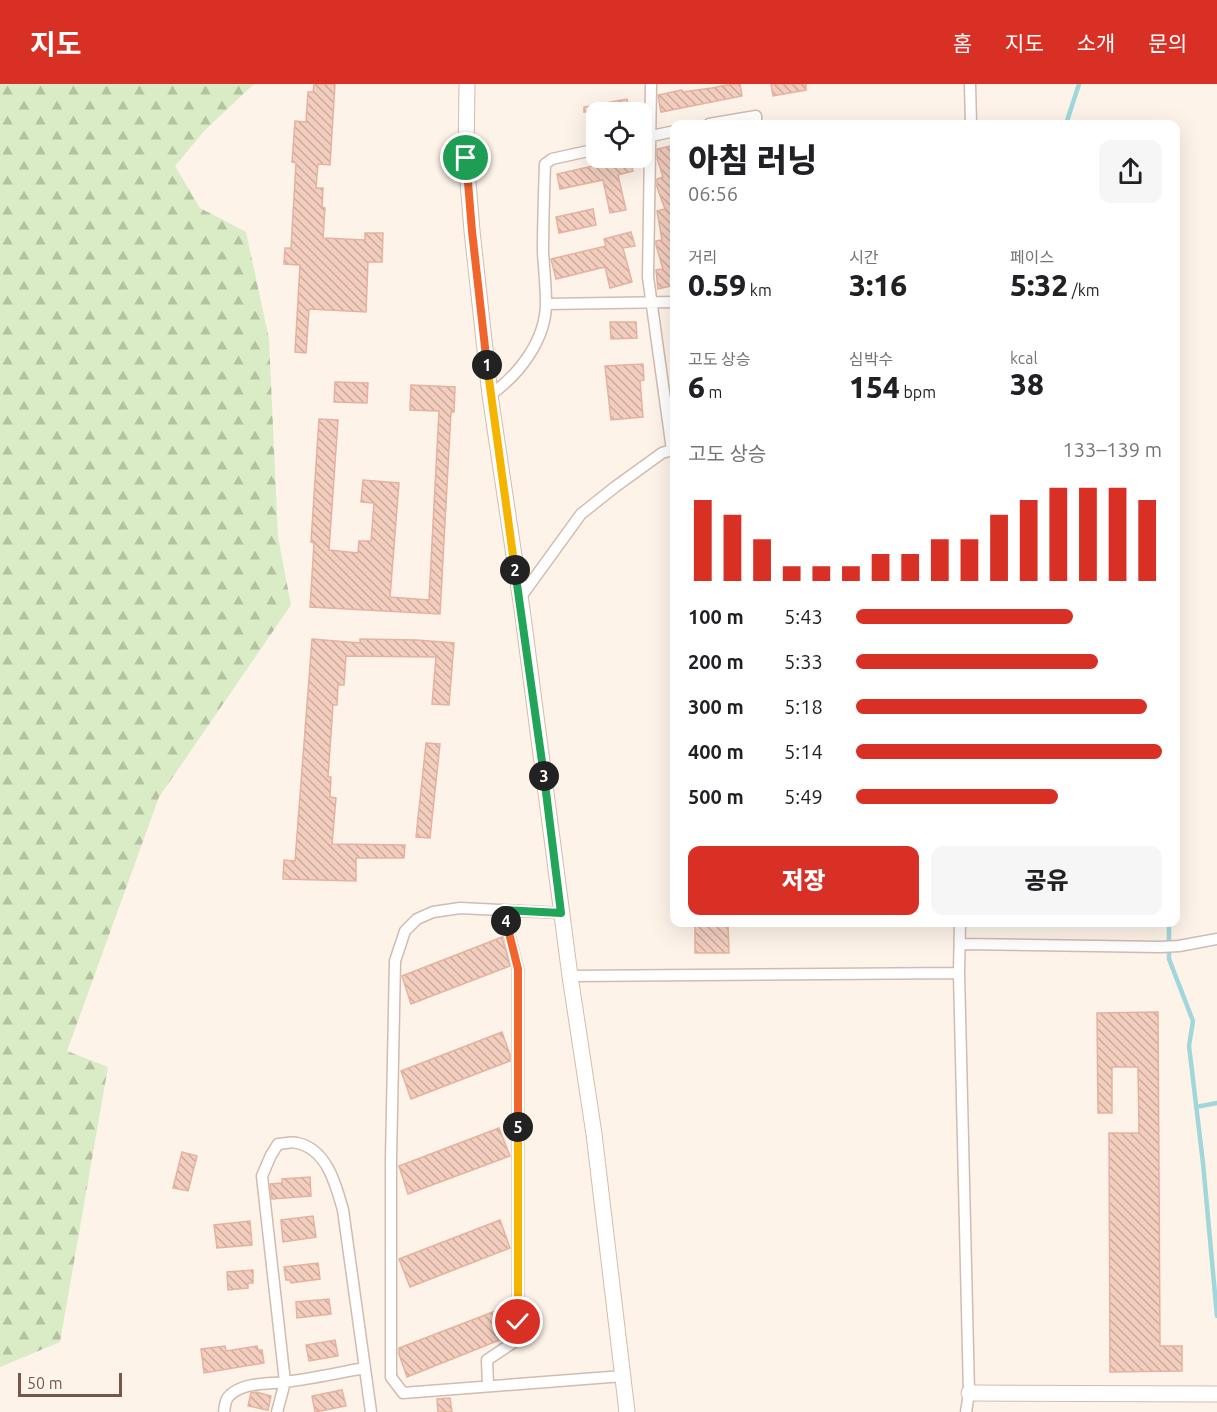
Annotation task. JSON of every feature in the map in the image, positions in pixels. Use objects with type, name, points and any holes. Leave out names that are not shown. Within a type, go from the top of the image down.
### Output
[{"type":"street","points":[[467,84],[466,158],[490,395],[520,598],[561,913],[594,1134],[627,1412]]},
{"type":"street","points":[[649,102],[651,84]]},
{"type":"street","points":[[970,84],[971,120]]},
{"type":"street","points":[[733,120],[756,116],[756,120]]},
{"type":"street","points":[[652,135],[670,132]]},
{"type":"street","points":[[490,395],[518,371],[534,347],[544,325],[546,304],[543,252],[544,164],[552,159],[586,151]]},
{"type":"street","points":[[646,168],[648,277],[670,430]]},
{"type":"street","points":[[546,304],[670,302]]},
{"type":"street","points":[[520,598],[582,514],[662,453],[670,451]]},
{"type":"street","points":[[561,913],[460,908],[433,912],[417,919],[405,931],[395,961],[391,1160],[391,1377],[403,1393],[623,1376]]},
{"type":"street","points":[[488,1386],[487,1360],[514,1342],[518,1322],[518,969],[503,910]]},
{"type":"street","points":[[960,927],[959,973],[969,1393],[966,1412]]},
{"type":"street","points":[[960,944],[1160,947],[1217,939]]},
{"type":"street","points":[[570,976],[959,973]]},
{"type":"street","points":[[277,1412],[285,1382],[262,1176],[278,1144],[297,1142],[317,1153],[334,1179],[343,1210],[371,1412]]},
{"type":"street","points":[[224,1412],[225,1402],[230,1395],[242,1388],[364,1368]]},
{"type":"street","points":[[969,1393],[1214,1394]]},
{"type":"green space","points":[[0,84],[254,84],[204,131],[175,166],[200,208],[246,232],[269,339],[278,537],[291,605],[159,797],[67,1051],[108,1067],[60,1342],[0,1367]]},
{"type":"building","points":[[314,84],[335,84],[330,165],[318,164],[316,188],[323,188],[322,207],[325,208],[323,238],[365,240],[365,233],[383,233],[382,262],[368,262],[366,312],[309,309],[306,353],[295,352],[300,265],[284,264],[285,248],[291,248],[296,163],[292,162],[295,121],[306,122],[308,92],[313,92]]},
{"type":"building","points":[[740,84],[742,96],[661,112],[658,95]]},
{"type":"building","points":[[771,84],[806,84],[806,90],[773,96]]},
{"type":"building","points":[[627,99],[628,102],[611,102]]},
{"type":"building","points":[[670,146],[670,286],[658,289],[656,270],[663,269],[656,245],[656,241],[662,240],[657,211],[665,209],[657,187],[657,179],[663,177],[657,158],[657,149]]},
{"type":"building","points":[[586,168],[632,168],[633,171],[618,175],[626,210],[610,213],[603,180],[560,189],[557,174]]},
{"type":"building","points":[[593,209],[596,225],[559,233],[556,217]]},
{"type":"building","points":[[631,232],[635,246],[623,248],[632,282],[610,288],[605,267],[556,279],[551,259],[606,246],[604,239]]},
{"type":"building","points":[[610,322],[636,322],[637,338],[611,339]]},
{"type":"building","points":[[643,364],[644,380],[640,381],[643,417],[611,420],[605,366]]},
{"type":"building","points":[[335,382],[368,383],[367,403],[334,402]]},
{"type":"building","points":[[411,385],[455,387],[454,412],[451,412],[440,614],[310,607],[314,543],[311,542],[319,419],[338,420],[329,550],[358,553],[359,541],[371,541],[374,503],[361,502],[363,480],[399,483],[390,597],[429,600],[439,411],[410,410]]},
{"type":"building","points":[[312,639],[360,643],[360,639],[454,643],[449,705],[432,704],[436,657],[346,656],[344,685],[338,685],[337,705],[333,705],[328,777],[331,777],[330,797],[336,798],[332,844],[405,845],[404,858],[356,858],[356,881],[283,879],[284,860],[295,861]]},
{"type":"building","points":[[426,743],[440,744],[430,838],[416,837]]},
{"type":"building","points":[[695,927],[728,927],[729,953],[695,953]]},
{"type":"building","points":[[502,937],[510,966],[411,1004],[402,976]]},
{"type":"building","points":[[1158,1012],[1160,1346],[1182,1346],[1182,1371],[1110,1372],[1109,1133],[1139,1133],[1138,1067],[1112,1067],[1112,1113],[1098,1113],[1097,1013]]},
{"type":"building","points":[[502,1032],[510,1061],[411,1099],[401,1071]]},
{"type":"building","points":[[499,1128],[510,1156],[408,1194],[399,1166]]},
{"type":"building","points":[[182,1152],[197,1156],[188,1191],[173,1188]]},
{"type":"building","points":[[310,1177],[311,1196],[272,1199],[270,1184],[282,1183],[282,1179]]},
{"type":"building","points":[[313,1216],[316,1237],[283,1242],[281,1220]]},
{"type":"building","points":[[500,1220],[510,1248],[410,1287],[399,1259]]},
{"type":"building","points":[[250,1221],[252,1245],[217,1248],[214,1225]]},
{"type":"building","points":[[318,1263],[320,1279],[291,1283],[290,1280],[286,1280],[284,1267]]},
{"type":"building","points":[[253,1270],[253,1283],[248,1283],[248,1288],[228,1290],[227,1272]]},
{"type":"building","points":[[329,1299],[331,1314],[297,1318],[296,1302]]},
{"type":"building","points":[[498,1310],[507,1337],[407,1377],[399,1348]]},
{"type":"building","points":[[335,1340],[338,1356],[309,1361],[306,1345]]},
{"type":"building","points":[[225,1346],[226,1351],[257,1346],[258,1350],[262,1350],[264,1363],[204,1373],[201,1349]]},
{"type":"building","points":[[342,1390],[346,1406],[315,1412],[312,1396]]},
{"type":"building","points":[[251,1393],[271,1396],[268,1410],[248,1406]]},
{"type":"building","points":[[450,1398],[452,1412],[438,1412],[437,1399]]},
{"type":"waterway","points":[[1067,120],[1079,84]]},
{"type":"waterway","points":[[1169,927],[1169,959],[1193,1021],[1189,1046],[1203,1163],[1217,1316]]},
{"type":"waterway","points":[[1196,1107],[1217,1103]]},
{"type":"route","points":[[466,158],[490,395],[522,609],[561,913],[503,910],[518,969],[518,1322]]}]
